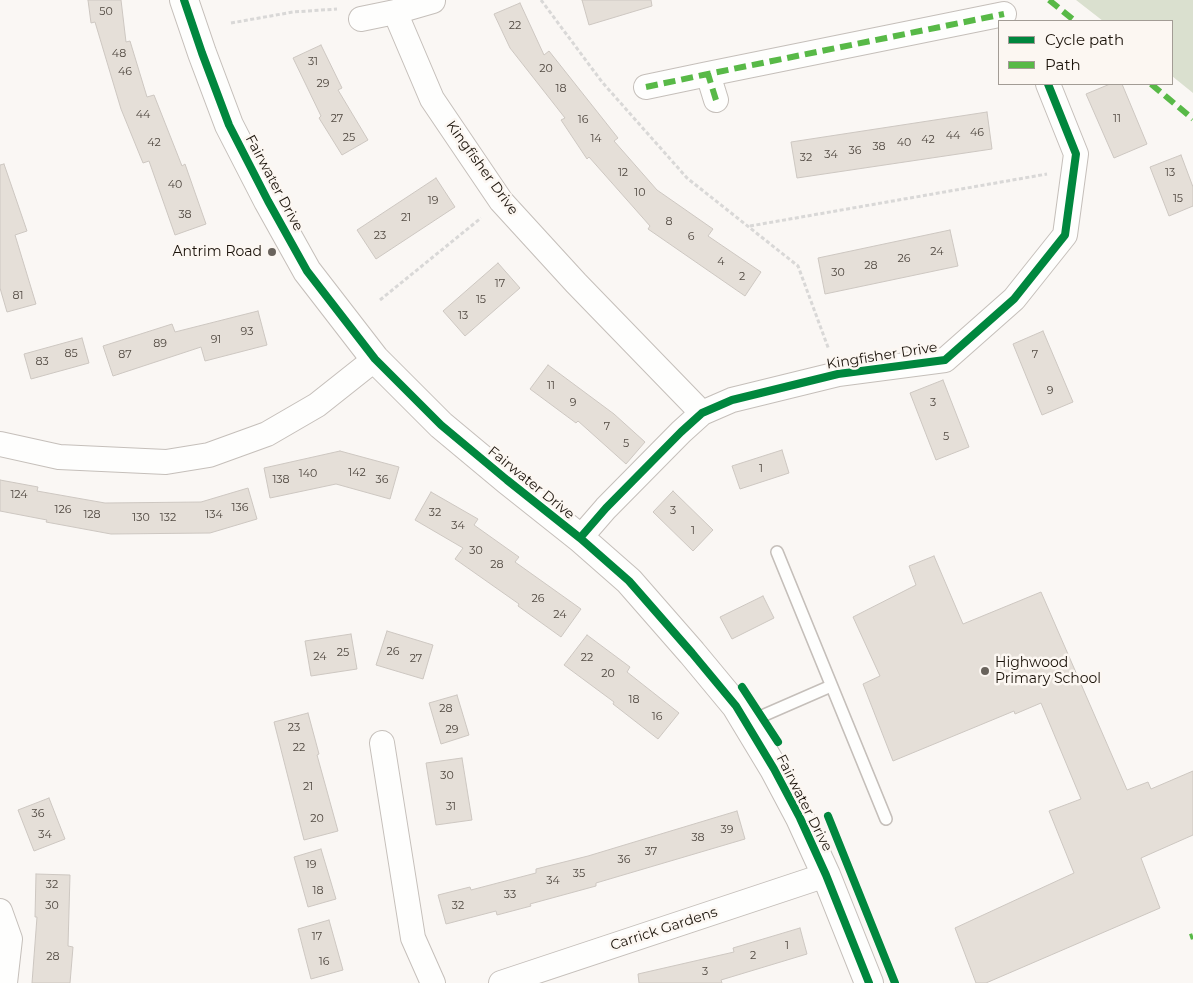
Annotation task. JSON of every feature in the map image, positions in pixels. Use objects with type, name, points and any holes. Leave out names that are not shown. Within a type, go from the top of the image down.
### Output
[{"type":"street","name":"Fairwater Drive","points":[[184,0],[230,125],[268,201],[307,271],[375,359],[441,425],[580,538],[629,581],[736,706],[774,769],[800,818],[826,875],[869,983]]},
{"type":"street","points":[[361,19],[433,1]]},
{"type":"street","name":"Kingfisher Drive","points":[[394,12],[432,99],[501,201],[576,283],[702,413]]},
{"type":"street","points":[[646,87],[1003,12]]},
{"type":"street","points":[[708,74],[716,100]]},
{"type":"street","name":"Kingfisher Drive","points":[[580,538],[606,508],[702,413],[732,400],[838,374],[945,360],[1014,299],[1065,235],[1076,154],[1048,85]]},
{"type":"street","points":[[0,444],[59,457],[111,460],[166,462],[209,455],[267,434],[316,405],[375,359]]},
{"type":"street","points":[[382,743],[413,938],[433,983]]},
{"type":"street","name":"Carrick Gardens","points":[[501,983],[826,875]]},
{"type":"street","points":[[0,912],[10,939],[5,983]]},
{"type":"lane","points":[[777,552],[886,819]]},
{"type":"lane","points":[[746,723],[831,686]]},
{"type":"path","points":[[540,0],[602,82],[687,178],[798,266],[838,374]]},
{"type":"path","points":[[231,23],[293,12],[348,8],[361,19]]},
{"type":"path","points":[[749,226],[1074,169]]},
{"type":"path","points":[[380,300],[501,201]]},
{"type":"green space","points":[[1076,0],[1193,0],[1193,93],[1173,77],[1173,20],[1102,20]]},
{"type":"building","points":[[88,0],[121,0],[126,42],[130,41],[147,97],[154,95],[182,166],[185,164],[206,224],[175,235],[149,161],[143,163],[121,109],[95,22],[91,23]]},
{"type":"building","points":[[582,0],[651,0],[652,6],[589,25]]},
{"type":"building","points":[[520,3],[544,55],[549,51],[618,138],[614,141],[657,190],[713,229],[708,236],[761,272],[745,296],[648,229],[650,226],[589,157],[587,159],[561,120],[565,118],[510,48],[494,14]]},
{"type":"building","points":[[321,45],[342,88],[338,90],[368,140],[342,155],[319,118],[321,116],[293,58]]},
{"type":"building","points":[[1108,85],[1122,85],[1147,144],[1114,158],[1086,94]]},
{"type":"building","points":[[987,112],[992,149],[797,178],[791,142]]},
{"type":"building","points":[[1181,155],[1193,187],[1193,206],[1169,216],[1150,167]]},
{"type":"building","points":[[4,164],[27,231],[15,235],[36,304],[7,312],[0,288],[0,165]]},
{"type":"building","points":[[436,178],[455,207],[376,259],[357,230]]},
{"type":"building","points":[[950,230],[958,266],[825,294],[818,258]]},
{"type":"building","points":[[498,263],[520,288],[465,336],[443,311]]},
{"type":"building","points":[[258,311],[267,345],[205,361],[201,347],[113,376],[103,346],[172,324],[175,332]]},
{"type":"building","points":[[1043,331],[1073,402],[1042,415],[1013,344]]},
{"type":"building","points":[[82,338],[89,363],[31,379],[24,354]]},
{"type":"building","points":[[548,365],[614,414],[645,442],[626,464],[578,421],[576,423],[530,389]]},
{"type":"building","points":[[943,380],[969,447],[936,460],[910,393]]},
{"type":"building","points":[[782,450],[789,473],[740,489],[732,466]]},
{"type":"building","points":[[340,451],[399,467],[390,499],[336,484],[270,498],[264,468]]},
{"type":"building","points":[[0,480],[38,487],[37,491],[105,503],[201,502],[248,488],[257,519],[210,533],[111,534],[0,511]]},
{"type":"building","points":[[673,491],[713,530],[693,551],[653,512]]},
{"type":"building","points":[[431,492],[478,519],[474,525],[519,557],[515,562],[581,609],[561,637],[518,606],[519,604],[455,559],[463,548],[415,520]]},
{"type":"building","points":[[934,556],[963,624],[1041,592],[1127,790],[1148,782],[1151,789],[1193,771],[1193,835],[1141,858],[1160,908],[986,983],[976,983],[955,928],[1074,873],[1049,811],[1081,799],[1041,703],[1015,714],[1014,711],[893,761],[863,684],[880,676],[853,617],[916,585],[909,566]]},
{"type":"building","points":[[763,596],[774,618],[732,639],[720,617]]},
{"type":"building","points":[[387,631],[433,645],[423,679],[376,665]]},
{"type":"building","points":[[351,634],[357,669],[311,676],[305,641]]},
{"type":"building","points":[[587,635],[630,667],[627,672],[679,713],[658,739],[613,704],[614,702],[564,665]]},
{"type":"building","points":[[457,695],[469,735],[441,744],[429,703]]},
{"type":"building","points":[[308,713],[319,754],[317,755],[338,831],[304,840],[274,722]]},
{"type":"building","points":[[462,758],[472,820],[436,825],[426,763]]},
{"type":"building","points":[[49,798],[65,839],[34,851],[18,810]]},
{"type":"building","points":[[737,811],[745,839],[596,883],[596,886],[530,904],[531,906],[497,915],[496,911],[446,924],[438,895],[470,887],[471,890],[536,873],[536,869],[588,856]]},
{"type":"building","points":[[321,849],[336,899],[308,907],[294,857]]},
{"type":"building","points":[[36,874],[70,875],[68,946],[73,947],[70,983],[32,983],[37,917],[35,917]]},
{"type":"building","points":[[329,920],[343,970],[311,979],[298,929]]},
{"type":"building","points":[[800,928],[807,954],[721,980],[722,983],[639,983],[638,974],[734,952],[733,948]]},
{"type":"marked path","points":[[1049,0],[1074,20]]},
{"type":"marked path","points":[[716,100],[708,74],[1004,14]]},
{"type":"marked path","points":[[646,87],[708,74]]},
{"type":"marked path","points":[[1152,85],[1193,119]]},
{"type":"cycle path","points":[[184,0],[229,125],[307,271],[375,359],[441,425],[580,538],[629,581],[736,706],[774,769],[800,818],[826,875],[869,983]]},
{"type":"cycle path","points":[[580,538],[606,508],[702,413],[732,400],[838,374],[945,360],[1014,299],[1065,235],[1076,154],[1048,85]]},
{"type":"cycle path","points":[[742,687],[778,742]]},
{"type":"cycle path","points":[[828,816],[895,983]]},
{"type":"place","name":"Antrim Road","points":[[272,252]]},
{"type":"place","name":"Highwood Primary School","points":[[985,671]]}]
